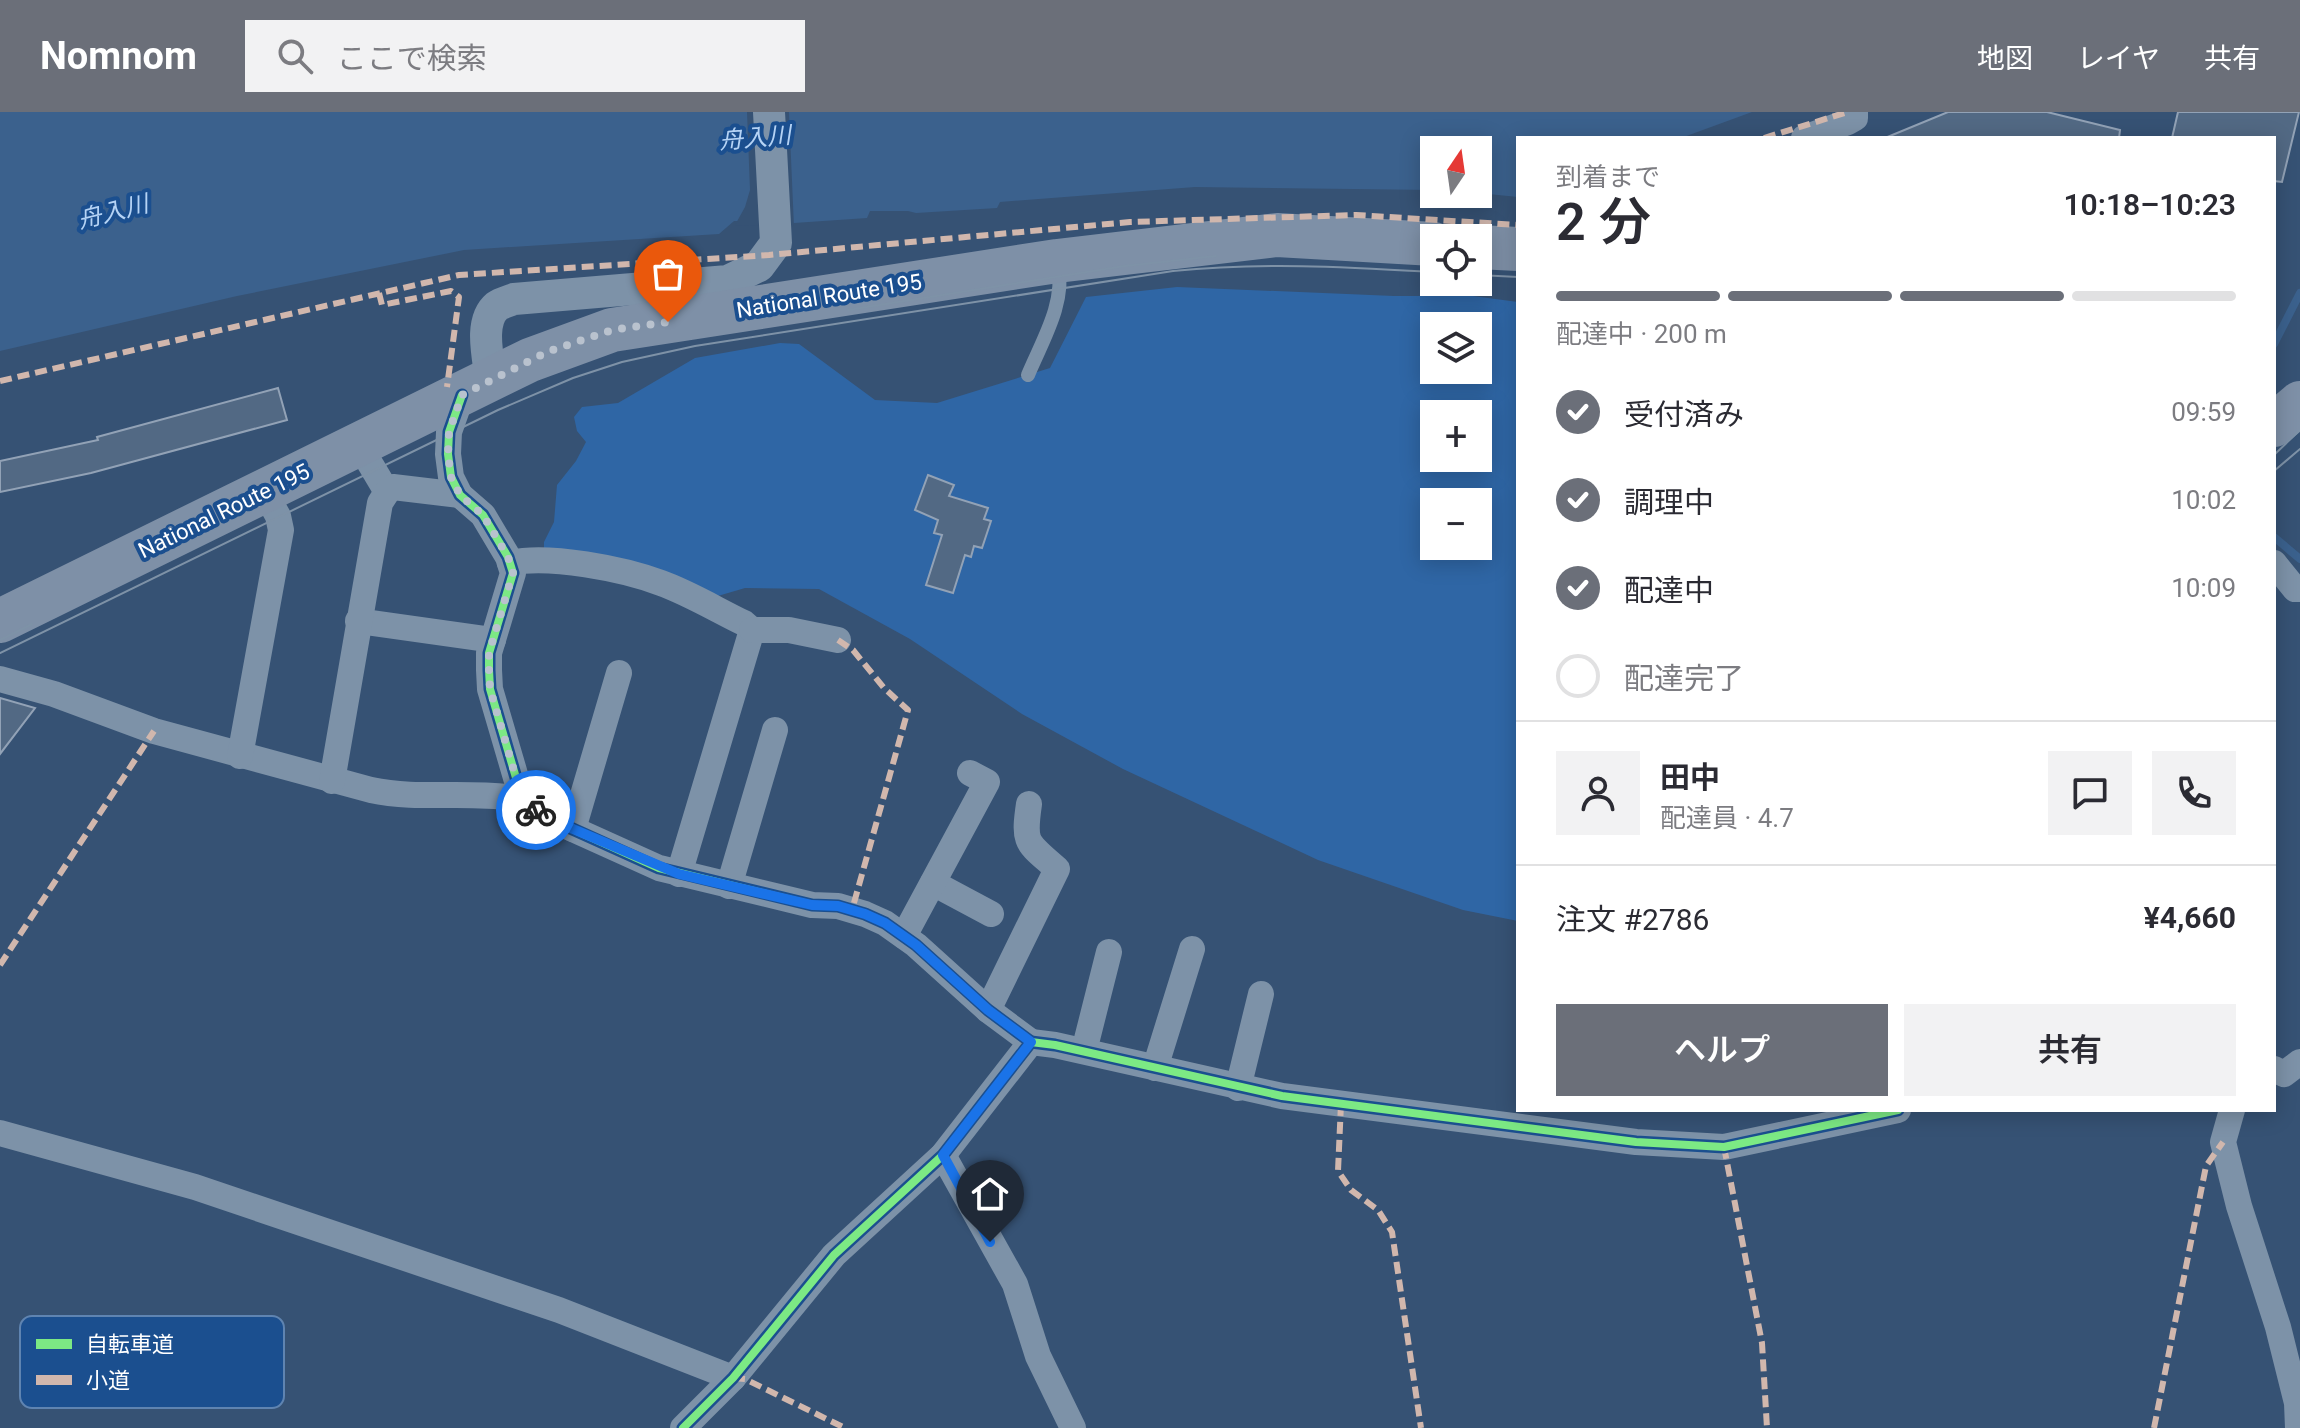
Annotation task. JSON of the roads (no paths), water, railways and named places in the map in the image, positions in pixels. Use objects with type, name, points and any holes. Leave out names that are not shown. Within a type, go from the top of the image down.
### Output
[{"type":"highway","name":"National Route 195","points":[[0,621],[547,352],[612,330],[1057,261],[1277,235],[1420,243]]},
{"type":"highway","points":[[1492,248],[1516,249]]},
{"type":"highway","points":[[2276,423],[2300,403]]},
{"type":"street","points":[[514,798],[519,788],[490,689],[489,653],[513,573],[483,515],[460,495],[451,477],[448,454],[449,432],[477,388],[490,315],[498,305],[514,299],[728,281],[759,266],[776,243],[769,112]]},
{"type":"street","points":[[1810,136],[1848,122],[1855,118],[1855,112]]},
{"type":"street","points":[[359,445],[387,492]]},
{"type":"street","points":[[332,781],[380,503],[393,487],[460,495]]},
{"type":"street","points":[[240,756],[281,530],[278,516],[264,491]]},
{"type":"street","points":[[510,563],[521,560],[579,563],[661,583],[744,623],[752,630],[789,630],[838,640]]},
{"type":"street","points":[[2276,566],[2298,595]]},
{"type":"street","points":[[358,621],[493,640]]},
{"type":"street","points":[[679,874],[752,630]]},
{"type":"street","points":[[573,829],[619,673]]},
{"type":"street","points":[[0,679],[54,694],[154,731],[332,781],[389,794],[491,794],[514,798],[573,829],[679,874],[865,914],[904,936],[988,1010],[1031,1042],[1282,1096],[1636,1142],[1724,1147],[1889,1112]]},
{"type":"street","points":[[729,886],[775,730]]},
{"type":"street","points":[[904,936],[987,782],[970,773]]},
{"type":"street","points":[[988,1010],[1057,869],[1027,842],[1025,832],[1029,804]]},
{"type":"street","points":[[933,883],[991,914]]},
{"type":"street","points":[[1155,1068],[1192,949]]},
{"type":"street","points":[[1084,1051],[1109,952]]},
{"type":"street","points":[[1238,1088],[1261,994]]},
{"type":"street","points":[[683,1428],[733,1378],[834,1255],[943,1155],[1031,1042]]},
{"type":"street","points":[[2276,1070],[2284,1074],[2300,1062]]},
{"type":"street","points":[[2231,1112],[2223,1142],[2239,1206],[2278,1327],[2297,1403],[2298,1428]]},
{"type":"street","points":[[0,1133],[210,1192],[559,1310],[733,1378]]},
{"type":"street","points":[[943,1155],[1015,1284],[1038,1356],[1073,1428]]},
{"type":"lane","points":[[1028,375],[1060,289],[1057,261]]},
{"type":"water","name":"舟入川","points":[[0,112],[1752,112],[1686,136],[1516,136],[1516,197],[1492,194],[1492,136],[1420,136],[1420,190],[1195,187],[1000,202],[997,208],[916,213],[870,211],[867,218],[794,223],[734,221],[719,234],[464,250],[237,296],[0,351]]},
{"type":"waterway","points":[[2276,340],[2300,293]]},
{"type":"waterway","points":[[2276,539],[2300,559]]},
{"type":"tram line","points":[[848,310],[1125,266],[1216,256]]},
{"type":"tram line","points":[[0,653],[498,410],[573,378],[622,362],[695,346],[1173,271],[1271,266],[1420,271]]},
{"type":"tram line","points":[[1492,276],[1516,277]]},
{"type":"tram line","points":[[2276,453],[2300,430]]},
{"type":"tram line","points":[[2276,469],[2300,449]]},
{"type":"tram line","points":[[0,640],[32,624]]}]
